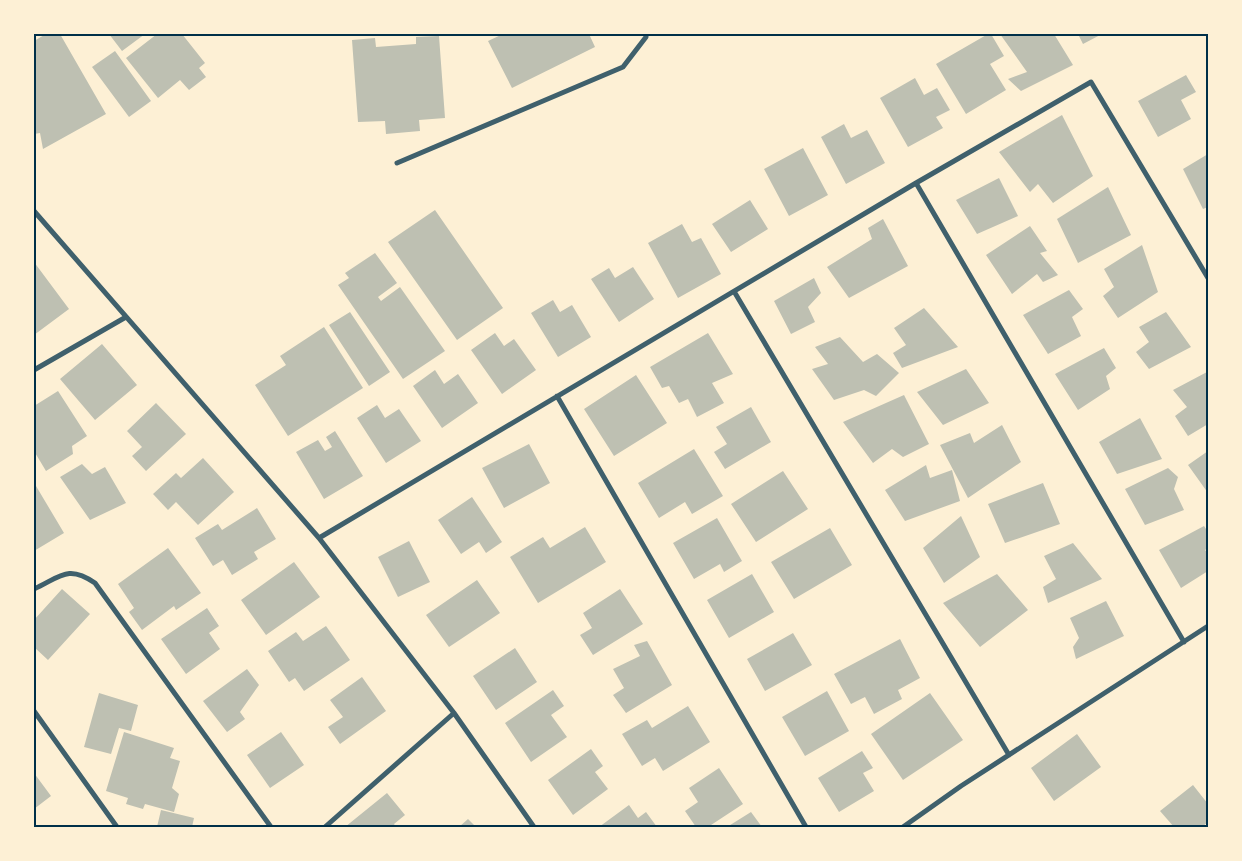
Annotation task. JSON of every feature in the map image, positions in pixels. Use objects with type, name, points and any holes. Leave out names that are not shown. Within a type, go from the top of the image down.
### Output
[{"type":"street","points":[[397,163],[623,67],[646,37],[646,34]]},
{"type":"street","points":[[319,538],[916,183],[1092,82],[1208,278]]},
{"type":"street","points":[[916,183],[1184,642]]},
{"type":"street","points":[[34,211],[319,538],[454,713],[534,827]]},
{"type":"street","points":[[735,292],[1009,755]]},
{"type":"street","points":[[34,370],[126,317]]},
{"type":"street","points":[[558,396],[806,827]]},
{"type":"street","points":[[34,590],[69,572],[83,574],[95,583],[271,827]]},
{"type":"street","points":[[903,827],[1009,755],[1208,626]]},
{"type":"street","points":[[34,710],[117,827]]},
{"type":"street","points":[[325,827],[454,713]]},
{"type":"building","points":[[46,34],[60,34],[106,114],[43,149],[40,133],[34,134],[34,41]]},
{"type":"building","points":[[109,34],[145,34],[122,51]]},
{"type":"building","points":[[157,34],[182,34],[205,63],[199,68],[206,77],[189,90],[180,80],[158,98],[126,58]]},
{"type":"building","points":[[503,34],[589,34],[595,47],[512,88],[488,41]]},
{"type":"building","points":[[991,34],[1004,56],[990,64],[1006,90],[966,114],[936,64]]},
{"type":"building","points":[[1000,34],[1054,34],[1073,65],[1021,91],[1008,79],[1027,72]]},
{"type":"building","points":[[1078,34],[1102,34],[1083,44]]},
{"type":"building","points":[[439,36],[445,118],[419,120],[420,131],[386,134],[385,121],[358,122],[352,40],[375,38],[376,47],[416,44],[416,37]]},
{"type":"building","points":[[115,51],[151,101],[129,117],[92,67]]},
{"type":"building","points":[[1186,75],[1196,92],[1181,100],[1191,119],[1158,137],[1138,101]]},
{"type":"building","points":[[915,78],[924,95],[937,88],[950,110],[936,117],[943,128],[908,147],[880,98]]},
{"type":"building","points":[[1062,115],[1093,176],[1053,203],[1038,184],[1030,192],[999,152]]},
{"type":"building","points":[[844,124],[851,138],[867,130],[885,163],[846,184],[821,137]]},
{"type":"building","points":[[803,148],[828,195],[789,216],[764,169]]},
{"type":"building","points":[[1208,154],[1208,207],[1203,209],[1183,169]]},
{"type":"building","points":[[999,178],[1018,216],[977,234],[956,200]]},
{"type":"building","points":[[1108,187],[1131,235],[1078,263],[1057,219]]},
{"type":"building","points":[[750,200],[768,229],[731,252],[712,224]]},
{"type":"building","points":[[435,210],[503,308],[457,340],[388,242]]},
{"type":"building","points":[[883,219],[908,266],[849,298],[827,267],[872,239],[868,228]]},
{"type":"building","points":[[682,224],[692,242],[701,238],[721,274],[678,298],[648,243]]},
{"type":"building","points":[[1030,226],[1047,251],[1040,253],[1058,275],[1043,282],[1037,274],[1012,294],[986,255]]},
{"type":"building","points":[[1142,245],[1158,292],[1118,318],[1103,296],[1114,287],[1104,269]]},
{"type":"building","points":[[375,253],[397,283],[378,297],[381,301],[400,287],[445,351],[403,379],[338,285],[349,278],[345,273]]},
{"type":"building","points":[[34,262],[69,309],[34,335]]},
{"type":"building","points":[[633,267],[654,299],[619,322],[591,279],[609,268],[615,278]]},
{"type":"building","points":[[814,278],[821,293],[808,307],[815,322],[791,334],[774,301]]},
{"type":"building","points":[[1069,290],[1083,309],[1072,317],[1081,336],[1048,354],[1023,315]]},
{"type":"building","points":[[553,300],[560,312],[572,305],[591,337],[558,357],[531,313]]},
{"type":"building","points":[[924,308],[958,347],[902,368],[893,353],[906,345],[894,328]]},
{"type":"building","points":[[350,312],[390,372],[369,386],[329,325]]},
{"type":"building","points":[[1166,312],[1191,347],[1149,369],[1136,352],[1149,342],[1139,327]]},
{"type":"building","points":[[324,327],[363,388],[288,436],[255,385],[286,365],[280,356]]},
{"type":"building","points":[[495,333],[504,346],[514,339],[536,370],[502,394],[471,350]]},
{"type":"building","points":[[708,333],[733,374],[712,383],[724,403],[697,417],[688,399],[679,403],[669,386],[662,388],[650,367]]},
{"type":"building","points":[[840,337],[863,362],[877,354],[899,373],[876,396],[864,390],[834,400],[812,369],[828,364],[815,347]]},
{"type":"building","points":[[102,344],[137,385],[95,420],[60,379]]},
{"type":"building","points":[[1104,348],[1116,368],[1106,376],[1110,389],[1078,410],[1055,374]]},
{"type":"building","points":[[966,369],[989,403],[943,425],[917,392]]},
{"type":"building","points":[[435,370],[444,384],[458,374],[478,403],[442,428],[413,386]]},
{"type":"building","points":[[1207,372],[1208,424],[1188,436],[1175,416],[1187,407],[1173,390]]},
{"type":"building","points":[[636,375],[667,423],[614,456],[584,409]]},
{"type":"building","points":[[58,391],[87,436],[72,446],[73,454],[46,471],[34,451],[34,406]]},
{"type":"building","points":[[904,395],[929,444],[903,457],[892,449],[873,463],[843,422]]},
{"type":"building","points":[[156,403],[186,434],[146,471],[132,456],[142,447],[127,431]]},
{"type":"building","points":[[377,405],[385,418],[399,409],[421,441],[386,463],[357,418]]},
{"type":"building","points":[[751,407],[771,442],[725,469],[714,452],[727,444],[716,427]]},
{"type":"building","points":[[1140,418],[1162,459],[1117,474],[1099,442]]},
{"type":"building","points":[[1002,425],[1021,462],[968,498],[940,445],[970,433],[974,443]]},
{"type":"building","points":[[335,431],[363,476],[324,499],[296,452],[318,440],[325,451],[332,447],[326,437]]},
{"type":"building","points":[[529,444],[550,483],[504,508],[482,468]]},
{"type":"building","points":[[694,449],[723,496],[692,514],[685,502],[659,518],[638,483]]},
{"type":"building","points":[[1208,451],[1208,493],[1188,465]]},
{"type":"building","points":[[203,458],[234,492],[198,525],[176,502],[168,510],[153,494],[176,473],[181,478]]},
{"type":"building","points":[[82,464],[92,474],[105,467],[126,503],[90,520],[60,477]]},
{"type":"building","points":[[926,465],[930,478],[952,470],[960,501],[905,521],[885,490]]},
{"type":"building","points":[[1168,468],[1178,477],[1174,489],[1184,510],[1145,525],[1125,489]]},
{"type":"building","points":[[783,471],[808,509],[756,542],[731,504]]},
{"type":"building","points":[[1043,483],[1060,524],[1005,543],[988,504]]},
{"type":"building","points":[[36,486],[64,533],[34,551],[34,487]]},
{"type":"building","points":[[472,497],[502,542],[486,553],[479,542],[461,554],[438,520]]},
{"type":"building","points":[[257,508],[276,539],[254,552],[258,559],[232,575],[223,560],[213,566],[195,538],[218,524],[222,530]]},
{"type":"building","points":[[961,516],[980,557],[944,583],[923,548]]},
{"type":"building","points":[[717,518],[742,561],[724,572],[720,564],[694,579],[673,543]]},
{"type":"building","points":[[1204,526],[1208,532],[1208,548],[1205,550],[1208,553],[1208,571],[1181,588],[1159,550]]},
{"type":"building","points":[[585,527],[606,562],[538,603],[510,557],[543,537],[550,548]]},
{"type":"building","points":[[830,528],[852,565],[794,599],[771,562]]},
{"type":"building","points":[[409,541],[430,582],[398,597],[378,557]]},
{"type":"building","points":[[1073,543],[1102,579],[1048,603],[1043,587],[1056,579],[1044,556]]},
{"type":"building","points":[[168,548],[201,593],[176,610],[174,606],[142,630],[129,612],[134,608],[118,584]]},
{"type":"building","points":[[294,562],[320,597],[266,635],[241,600]]},
{"type":"building","points":[[752,574],[774,612],[729,638],[707,600]]},
{"type":"building","points":[[997,574],[1028,610],[980,647],[943,603]]},
{"type":"building","points":[[477,580],[500,613],[449,647],[426,615]]},
{"type":"building","points":[[62,589],[90,614],[48,660],[34,647],[34,620]]},
{"type":"building","points":[[620,589],[643,624],[593,655],[580,635],[592,628],[583,613]]},
{"type":"building","points":[[1106,601],[1124,636],[1076,659],[1073,647],[1079,638],[1070,618]]},
{"type":"building","points":[[207,608],[219,626],[209,633],[220,649],[186,674],[161,639]]},
{"type":"building","points":[[326,626],[350,660],[304,691],[295,678],[289,682],[268,651],[296,632],[303,641]]},
{"type":"building","points":[[793,633],[812,665],[765,691],[747,659]]},
{"type":"building","points":[[900,639],[920,678],[898,690],[902,699],[874,714],[865,697],[851,704],[834,674]]},
{"type":"building","points":[[647,641],[672,685],[626,713],[613,695],[624,688],[613,669],[640,656],[634,645]]},
{"type":"building","points":[[515,648],[537,682],[496,710],[473,676]]},
{"type":"building","points":[[247,669],[259,685],[240,712],[245,719],[227,732],[203,701]]},
{"type":"building","points":[[362,677],[386,711],[340,744],[328,727],[343,717],[330,700]]},
{"type":"building","points":[[553,690],[564,706],[551,715],[567,737],[531,762],[505,723]]},
{"type":"building","points":[[827,691],[849,731],[805,756],[782,717]]},
{"type":"building","points":[[99,693],[138,705],[131,731],[119,728],[111,754],[84,747]]},
{"type":"building","points":[[930,693],[963,740],[903,780],[871,734]]},
{"type":"building","points":[[688,706],[710,742],[663,771],[655,758],[642,766],[622,734],[647,720],[652,728]]},
{"type":"building","points":[[124,732],[174,748],[170,758],[180,761],[172,788],[179,794],[174,812],[145,804],[143,809],[126,804],[128,798],[106,791]]},
{"type":"building","points":[[281,732],[304,765],[270,788],[247,755]]},
{"type":"building","points":[[1077,734],[1101,767],[1054,801],[1031,768]]},
{"type":"building","points":[[591,749],[603,766],[595,772],[608,789],[573,815],[548,780]]},
{"type":"building","points":[[862,751],[873,768],[863,773],[874,791],[839,812],[818,778]]},
{"type":"building","points":[[719,768],[743,804],[708,827],[696,827],[685,811],[698,802],[689,788]]},
{"type":"building","points":[[34,773],[51,796],[34,809]]},
{"type":"building","points":[[1193,785],[1208,804],[1208,822],[1202,827],[1174,827],[1160,811]]},
{"type":"building","points":[[387,793],[405,815],[394,824],[396,827],[345,827]]},
{"type":"building","points":[[629,805],[638,818],[646,812],[657,827],[599,827]]},
{"type":"building","points":[[161,810],[194,818],[192,827],[157,827]]},
{"type":"building","points":[[751,812],[762,827],[727,827]]},
{"type":"building","points":[[468,819],[476,827],[459,827]]}]
